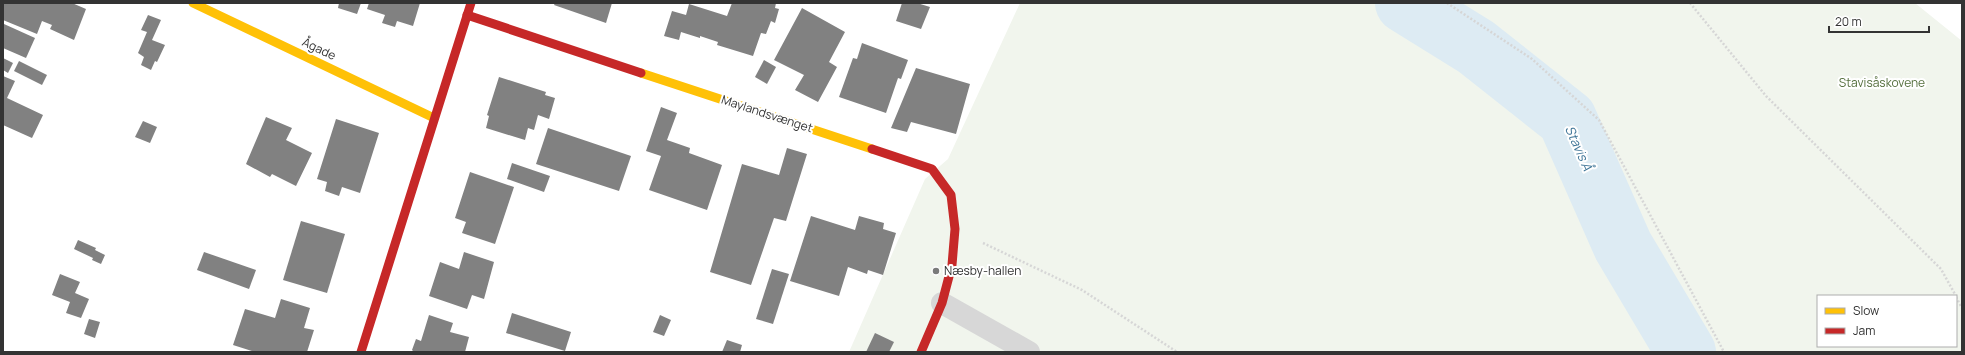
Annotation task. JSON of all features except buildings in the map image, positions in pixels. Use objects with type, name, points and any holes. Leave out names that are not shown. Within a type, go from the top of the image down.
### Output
[{"type":"street","name":"Ågade","points":[[193,3],[434,118]]},
{"type":"street","points":[[361,352],[471,3]]},
{"type":"street","name":"Maylandsvænget","points":[[467,15],[932,169],[951,195],[955,229],[952,265],[942,303],[921,352]]},
{"type":"street","points":[[942,303],[1029,352]]},
{"type":"path","points":[[1447,3],[1532,59],[1599,120],[1724,352]]},
{"type":"path","points":[[1690,3],[1766,96],[1941,270],[1955,295]]},
{"type":"path","points":[[955,229],[1082,290],[1178,352]]},
{"type":"path","points":[[1957,298],[1962,308]]},
{"type":"green space","name":"Stavisåskovene","points":[[1020,3],[1915,3],[1962,41],[1962,352],[849,352],[925,179],[948,159]]},
{"type":"waterway","name":"Stavis Å","points":[[1405,3],[1476,47],[1567,119],[1623,246],[1686,352]]},
{"type":"traffic: slow","points":[[193,3],[434,118]]},
{"type":"traffic: slow","points":[[641,73],[872,149]]},
{"type":"traffic: jam","points":[[361,352],[471,3]]},
{"type":"traffic: jam","points":[[467,15],[641,73]]},
{"type":"traffic: jam","points":[[872,149],[932,169],[951,195],[955,229],[952,265],[942,303],[921,352]]},
{"type":"place","name":"Næsby-hallen","points":[[936,271]]}]
